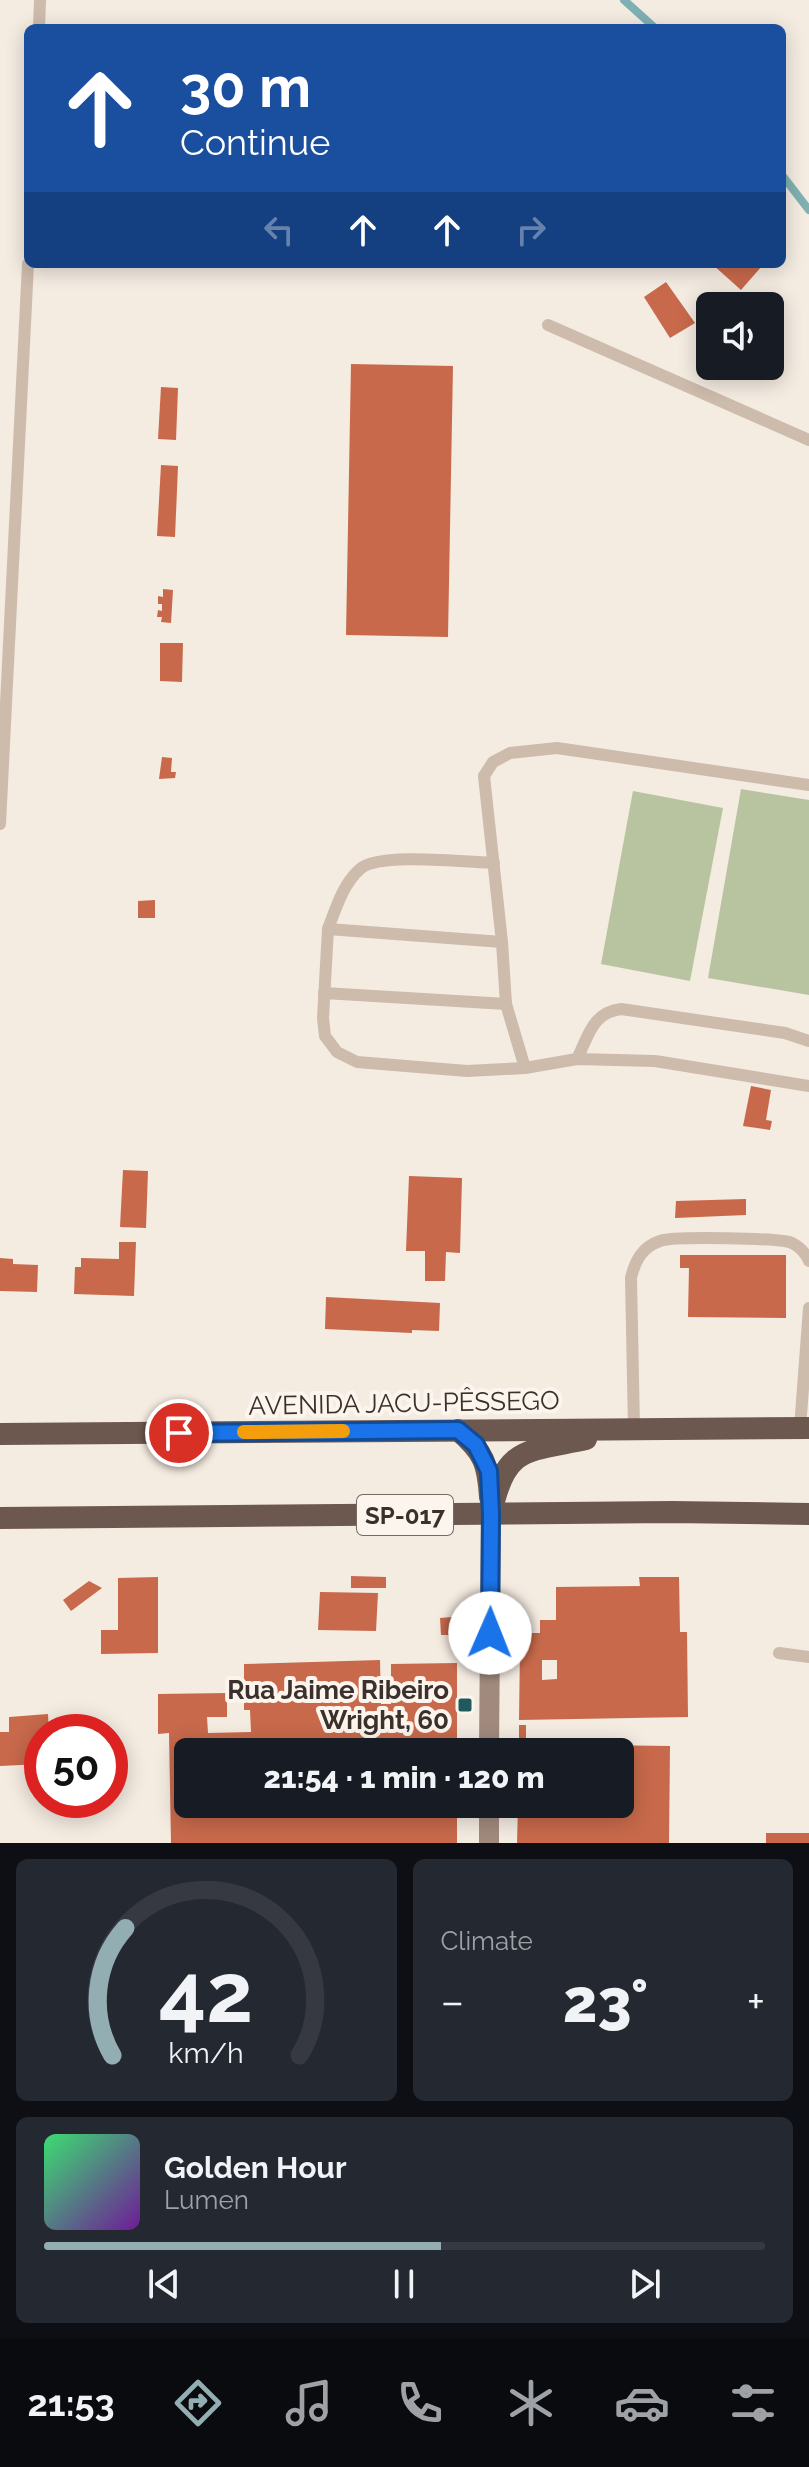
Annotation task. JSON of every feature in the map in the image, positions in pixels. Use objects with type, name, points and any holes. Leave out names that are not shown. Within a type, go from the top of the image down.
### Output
[{"type":"highway","name":"AVENIDA JACU-PÊSSEGO","points":[[0,1434],[804,1428]]},
{"type":"highway","points":[[491,1514],[499,1482],[518,1455],[634,1429]]},
{"type":"highway","points":[[458,1430],[476,1445],[489,1471],[491,1514]]},
{"type":"highway","name":"SP-017","points":[[0,1518],[809,1514]]},
{"type":"main road","points":[[489,1738],[491,1514]]},
{"type":"main road","points":[[489,1818],[489,1843]]},
{"type":"lane","points":[[39,24],[40,0]]},
{"type":"lane","points":[[0,824],[28,268]]},
{"type":"lane","points":[[548,325],[809,440]]},
{"type":"lane","points":[[525,1068],[506,1004],[484,776],[493,762],[510,753],[557,748],[809,785]]},
{"type":"lane","points":[[494,863],[388,859],[362,867],[346,885],[328,929],[324,993],[325,1036],[337,1052],[357,1062],[467,1071],[525,1068],[577,1059],[655,1061],[809,1086]]},
{"type":"lane","points":[[328,929],[502,942]]},
{"type":"lane","points":[[324,993],[506,1004]]},
{"type":"lane","points":[[577,1059],[596,1019],[607,1011],[621,1009],[785,1033],[809,1041]]},
{"type":"lane","points":[[634,1429],[631,1278],[635,1262],[644,1250],[662,1240],[770,1240],[791,1243],[806,1254],[809,1261]]},
{"type":"lane","points":[[804,1428],[809,1308]]},
{"type":"lane","points":[[779,1653],[809,1657]]},
{"type":"green space","points":[[741,789],[809,800],[809,995],[708,978]]},
{"type":"green space","points":[[633,791],[723,808],[690,981],[601,964]]},
{"type":"building","points":[[716,268],[760,268],[741,290]]},
{"type":"building","points":[[666,282],[695,323],[670,338],[644,297]]},
{"type":"building","points":[[351,364],[453,366],[448,637],[346,635]]},
{"type":"building","points":[[161,387],[178,388],[176,440],[158,439]]},
{"type":"building","points":[[161,465],[178,466],[175,537],[157,536]]},
{"type":"building","points":[[163,589],[173,590],[171,623],[161,622],[162,617],[157,617],[158,610],[162,611],[158,596],[163,597]]},
{"type":"building","points":[[160,643],[183,643],[182,682],[160,681]]},
{"type":"building","points":[[162,757],[172,758],[171,772],[176,772],[175,778],[159,779]]},
{"type":"building","points":[[155,900],[155,918],[138,918],[138,901]]},
{"type":"building","points":[[751,1086],[771,1090],[766,1120],[772,1121],[770,1130],[743,1126]]},
{"type":"building","points":[[123,1170],[148,1171],[146,1228],[120,1227]]},
{"type":"building","points":[[409,1176],[462,1178],[460,1253],[446,1252],[445,1281],[425,1281],[425,1251],[406,1251]]},
{"type":"building","points":[[746,1199],[746,1215],[675,1218],[676,1201]]},
{"type":"building","points":[[119,1242],[136,1242],[134,1296],[74,1294],[75,1267],[81,1267],[81,1258],[119,1259]]},
{"type":"building","points":[[680,1255],[786,1255],[786,1318],[688,1317],[689,1268],[680,1268]]},
{"type":"building","points":[[0,1258],[13,1259],[13,1264],[38,1265],[37,1292],[0,1291]]},
{"type":"building","points":[[326,1297],[440,1303],[439,1331],[412,1330],[412,1333],[325,1329]]},
{"type":"building","points":[[351,1576],[386,1577],[386,1588],[351,1588]]},
{"type":"building","points":[[158,1577],[158,1653],[101,1654],[101,1630],[118,1630],[118,1578]]},
{"type":"building","points":[[639,1577],[679,1577],[680,1632],[687,1632],[688,1717],[519,1720],[520,1647],[525,1647],[525,1633],[540,1633],[540,1620],[556,1620],[556,1587],[640,1586]],"holes":[[[542,1660],[557,1660],[557,1679],[542,1680]]]},
{"type":"building","points":[[89,1581],[102,1588],[71,1611],[63,1600]]},
{"type":"building","points":[[320,1592],[378,1593],[376,1631],[318,1630]]},
{"type":"building","points":[[464,1616],[466,1635],[441,1635],[440,1618]]},
{"type":"building","points":[[380,1660],[381,1704],[391,1704],[391,1664],[457,1663],[457,1738],[174,1738],[174,1818],[457,1818],[457,1843],[171,1843],[169,1733],[158,1734],[158,1694],[227,1693],[227,1717],[207,1717],[208,1733],[251,1732],[250,1710],[244,1710],[244,1664]]},
{"type":"building","points":[[24,1716],[24,1765],[0,1766],[0,1732],[9,1732],[9,1717]]},
{"type":"building","points":[[519,1725],[526,1725],[526,1738],[519,1738]]},
{"type":"building","points":[[634,1746],[670,1746],[669,1843],[517,1843],[518,1818],[634,1818]]},
{"type":"building","points":[[766,1833],[809,1833],[809,1843],[766,1843]]},
{"type":"waterway","points":[[624,0],[651,24]]},
{"type":"waterway","points":[[786,180],[809,210]]},
{"type":"slow traffic","points":[[244,1432],[343,1431]]},
{"type":"place","name":"Rua Jaime Ribeiro Wright, 60","points":[[465,1705]]},
{"type":"route","points":[[179,1433],[458,1430],[476,1445],[489,1471],[490,1633]]}]
